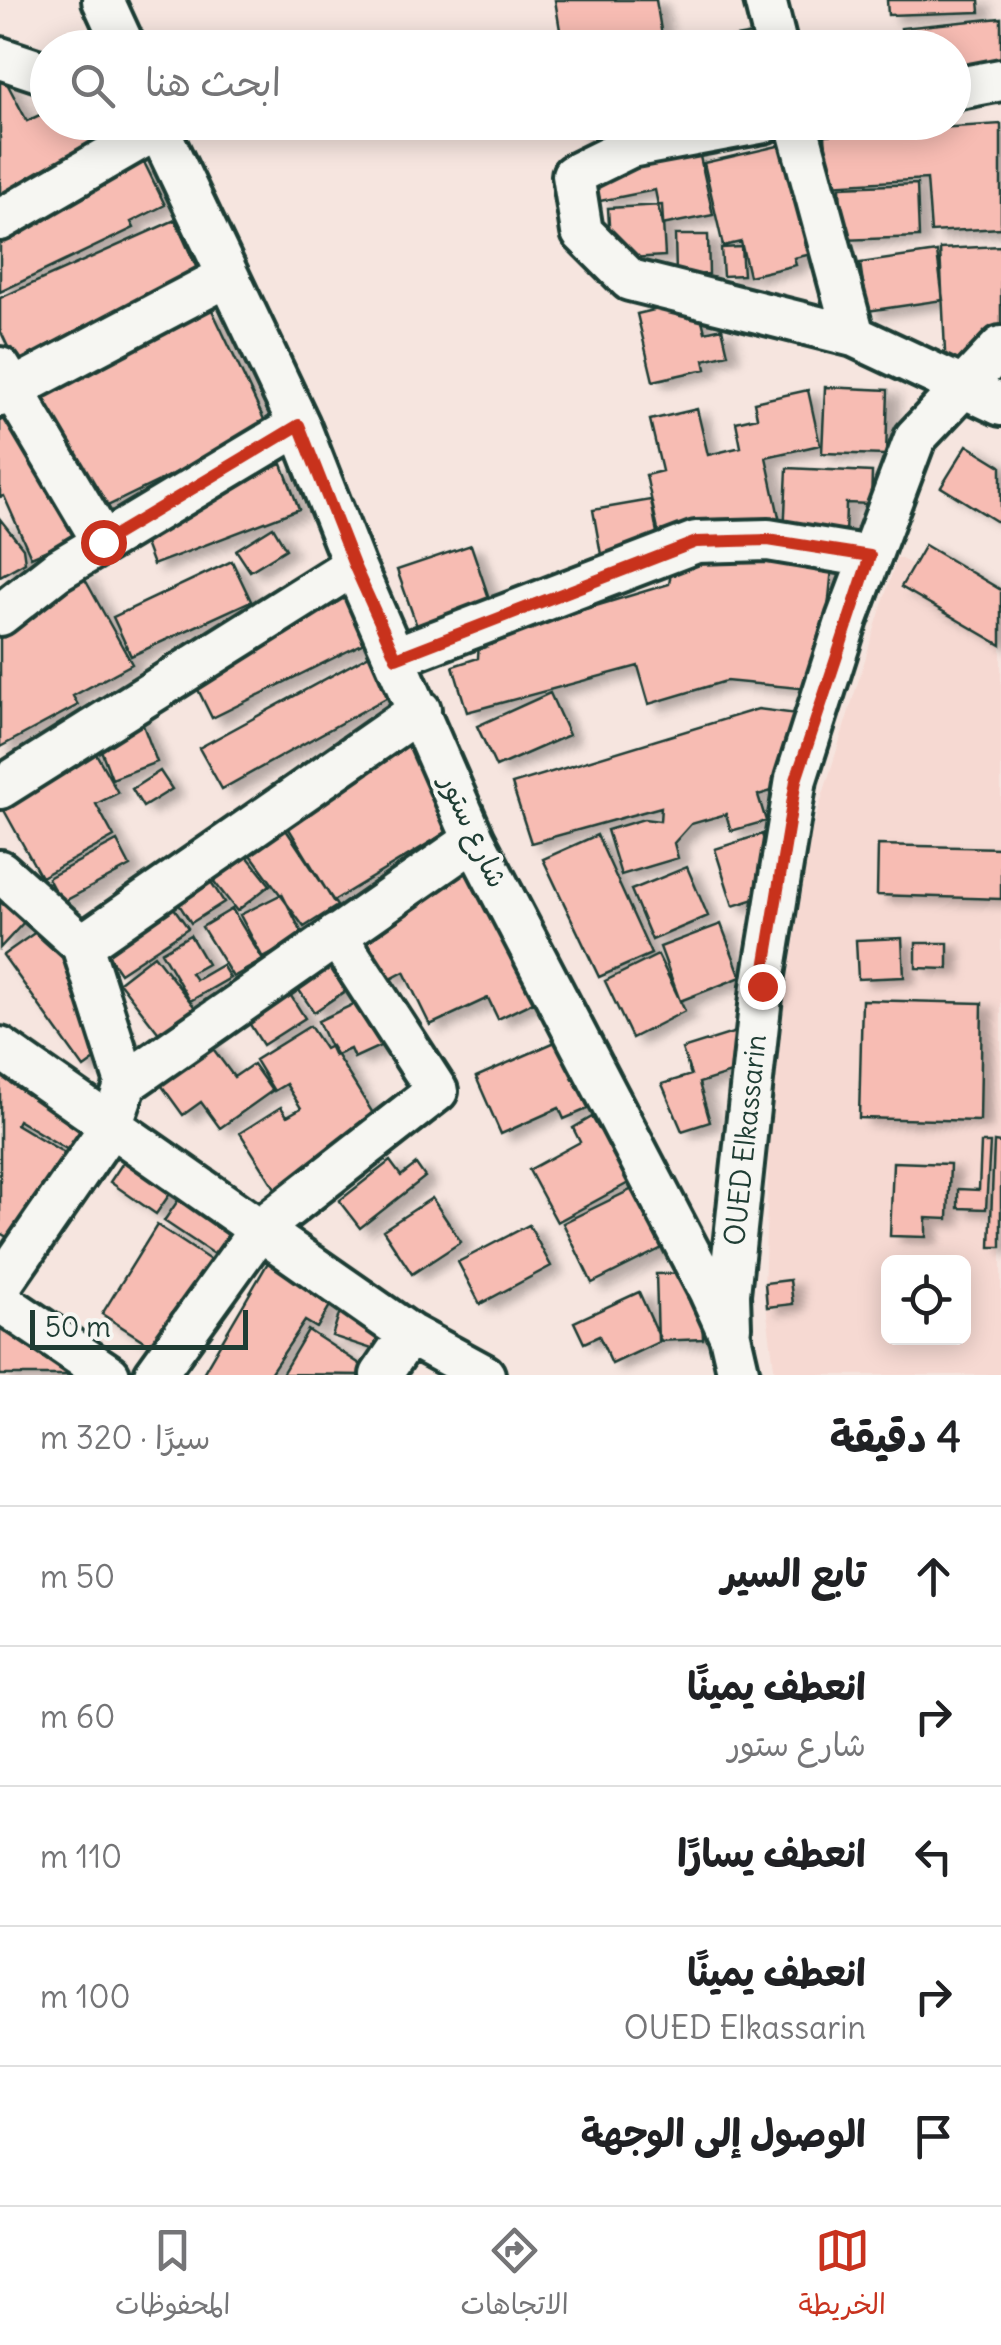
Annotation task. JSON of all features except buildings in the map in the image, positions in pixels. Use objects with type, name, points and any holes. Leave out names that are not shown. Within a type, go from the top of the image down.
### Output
[{"type":"street","points":[[103,0],[116,30]]},
{"type":"street","points":[[765,0],[772,30]]},
{"type":"street","points":[[0,58],[30,68]]},
{"type":"street","points":[[971,86],[1001,80]]},
{"type":"street","points":[[0,220],[133,140]]},
{"type":"street","name":"شارع ستور","points":[[163,140],[299,425],[354,565],[474,840],[730,1336],[739,1375]]},
{"type":"street","points":[[668,140],[630,147],[573,174],[582,232],[630,280],[854,336],[1001,404]]},
{"type":"street","points":[[801,140],[854,336]]},
{"type":"street","points":[[103,542],[3,384],[228,276]]},
{"type":"street","name":"OUED Elkassarin","points":[[730,1336],[729,1294],[762,986],[796,780],[870,556],[915,438],[1001,347]]},
{"type":"street","points":[[0,614],[103,542],[299,425]]},
{"type":"street","points":[[396,658],[696,542],[768,540],[870,556]]},
{"type":"street","points":[[0,788],[354,565]]},
{"type":"street","points":[[82,945],[420,710]]},
{"type":"street","points":[[0,1286],[112,1124],[126,1083],[474,840]]},
{"type":"street","points":[[0,871],[82,945],[126,1083]]},
{"type":"street","points":[[154,1375],[260,1229],[437,1091],[336,935]]},
{"type":"street","points":[[0,1048],[409,1334],[484,1375]]},
{"type":"street","points":[[0,1301],[109,1375]]},
{"type":"street","points":[[381,1375],[409,1334]]},
{"type":"shaded area","points":[[897,557],[1001,607],[1001,1375],[775,1375],[764,1290],[771,1088],[811,833]]},
{"type":"route","points":[[103,542],[299,425],[354,565],[396,658],[696,542],[768,540],[870,556],[796,780],[762,986]]}]
